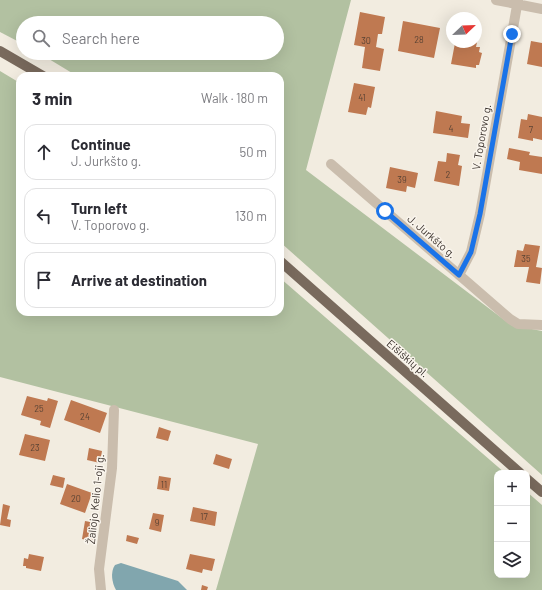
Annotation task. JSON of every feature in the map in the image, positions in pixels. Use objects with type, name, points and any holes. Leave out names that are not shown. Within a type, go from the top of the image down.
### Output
[{"type":"main road","points":[[0,51],[36,72]]},
{"type":"main road","name":"Eišiškių pl.","points":[[284,265],[517,470]]},
{"type":"main road","points":[[530,482],[542,492]]},
{"type":"street","points":[[496,0],[518,2],[542,9]]},
{"type":"street","name":"V. Toporovo g.","points":[[459,275],[471,252],[480,214],[518,2]]},
{"type":"street","name":"J. Jurkšto g.","points":[[331,164],[518,324],[542,325]]},
{"type":"street","name":"Žaliojo Kelio 1-oji g.","points":[[101,590],[98,569],[112,468],[114,410]]},
{"type":"green space","points":[[0,0],[351,0],[306,170],[511,325],[542,331],[542,475],[284,246],[284,72],[70,72],[51,60],[284,60],[284,16],[16,16],[16,40],[0,32]]},
{"type":"green space","points":[[0,71],[16,81],[16,316],[284,316],[284,281],[502,470],[494,470],[494,578],[530,578],[530,495],[542,505],[542,590],[216,590],[258,444],[0,377]]},
{"type":"water","points":[[121,563],[178,581],[187,590],[116,590],[113,584],[112,571],[115,565]]},
{"type":"building","points":[[360,12],[385,17],[382,34],[378,34],[376,47],[384,49],[380,71],[362,68],[365,47],[354,45]]},
{"type":"building","points":[[403,21],[440,28],[434,58],[398,51]]},
{"type":"building","points":[[531,41],[542,43],[542,67],[527,64]]},
{"type":"building","points":[[454,48],[480,48],[479,52],[482,53],[479,65],[476,65],[476,68],[451,64]]},
{"type":"building","points":[[354,83],[375,87],[371,108],[368,107],[366,115],[348,112]]},
{"type":"building","points":[[436,111],[462,116],[461,123],[470,124],[468,138],[433,133]]},
{"type":"building","points":[[528,114],[542,117],[542,140],[533,138],[533,141],[518,138],[521,119],[527,120]]},
{"type":"building","points":[[509,148],[530,152],[529,155],[542,157],[542,174],[519,170],[520,162],[507,159]]},
{"type":"building","points":[[447,153],[460,155],[458,165],[462,166],[459,186],[434,181],[438,161],[446,162]]},
{"type":"building","points":[[390,167],[418,173],[415,188],[407,186],[406,192],[386,188]]},
{"type":"building","points":[[525,244],[540,246],[536,267],[542,268],[540,284],[526,282],[529,267],[514,267],[517,250],[523,251]]},
{"type":"building","points":[[27,396],[47,401],[48,398],[58,401],[50,428],[40,425],[41,421],[21,415]]},
{"type":"building","points":[[71,400],[107,413],[100,433],[64,420]]},
{"type":"building","points":[[159,427],[171,431],[168,441],[156,438]]},
{"type":"building","points":[[25,434],[50,440],[45,461],[19,455]]},
{"type":"building","points":[[89,448],[102,451],[100,463],[87,460]]},
{"type":"building","points":[[216,454],[232,459],[229,469],[213,464]]},
{"type":"building","points":[[53,475],[65,478],[63,488],[50,485]]},
{"type":"building","points":[[159,476],[171,478],[169,491],[157,489]]},
{"type":"building","points":[[67,484],[92,493],[85,513],[60,504]]},
{"type":"building","points":[[3,504],[10,506],[7,519],[11,520],[10,527],[0,525]]},
{"type":"building","points":[[193,507],[217,512],[215,526],[190,521]]},
{"type":"building","points":[[153,513],[164,515],[161,532],[149,529]]},
{"type":"building","points":[[85,521],[96,523],[92,541],[82,539]]},
{"type":"building","points":[[127,535],[139,538],[137,544],[126,541]]},
{"type":"building","points":[[29,554],[44,557],[41,571],[23,566],[24,558],[28,559]]},
{"type":"building","points":[[190,554],[215,559],[212,571],[203,569],[202,573],[186,569]]},
{"type":"building","points":[[202,585],[208,587],[207,590],[201,590]]},
{"type":"route","points":[[385,211],[459,275],[471,252],[480,214],[512,34]]}]
